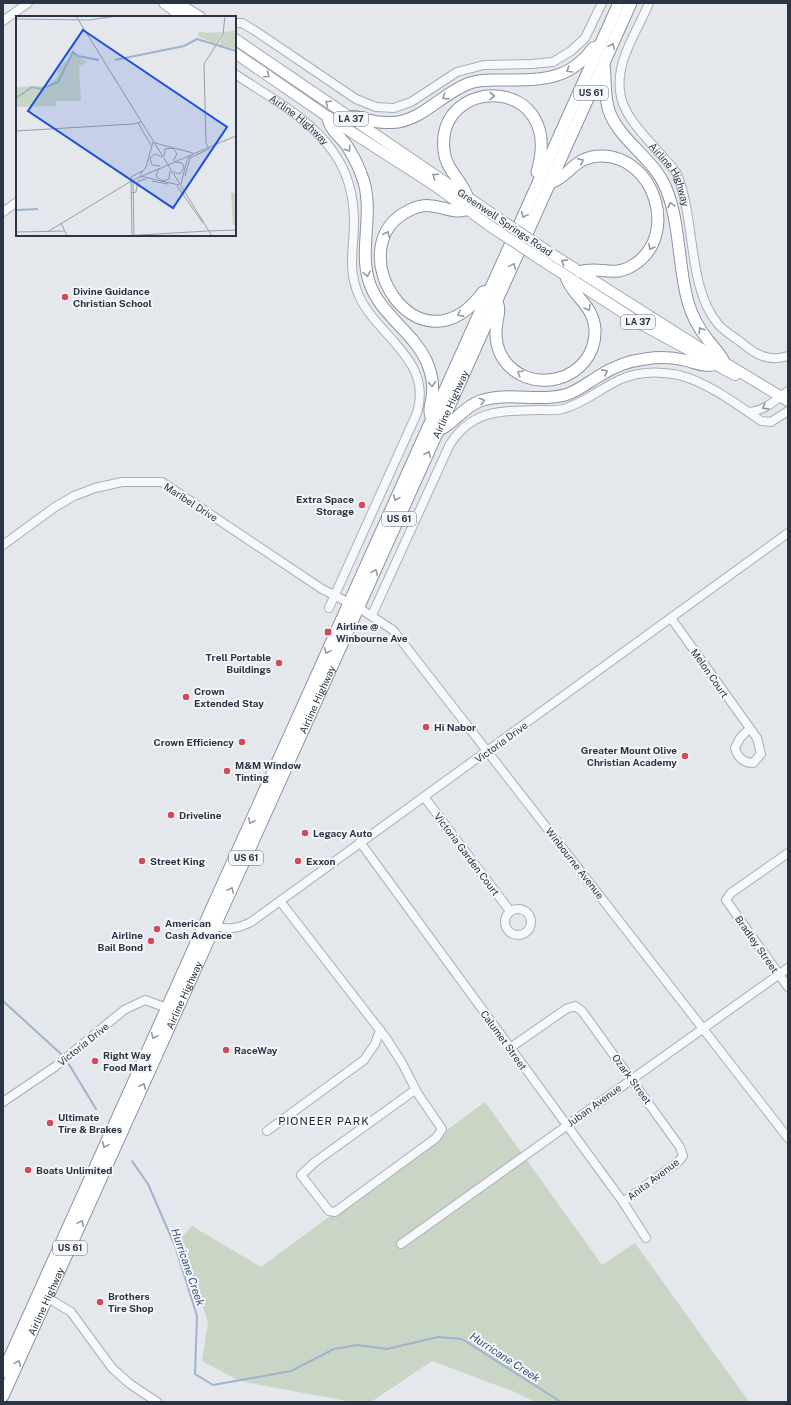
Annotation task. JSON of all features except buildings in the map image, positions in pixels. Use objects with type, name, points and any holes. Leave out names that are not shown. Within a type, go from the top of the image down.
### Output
[{"type":"highway","name":"Airline Highway","points":[[3,1372],[43,1295],[64,1250],[285,758],[359,608],[497,301],[599,48],[619,3]]},
{"type":"highway","name":"Airline Highway","points":[[285,758],[349,602],[489,291],[604,65],[631,3]]},
{"type":"highway","points":[[348,117],[355,115],[369,121],[384,123],[403,121],[420,114],[470,83],[485,80],[540,80],[562,74],[583,60],[593,48],[599,48]]},
{"type":"highway","points":[[439,430],[447,426],[466,408],[481,401],[499,398],[549,397],[564,395],[576,390],[610,370],[633,361],[667,358],[684,360],[706,367],[718,363],[720,353],[703,334],[690,310],[685,292],[671,204],[665,186],[654,169],[618,129],[609,111],[605,96],[604,65]]},
{"type":"highway","points":[[468,198],[465,188],[447,163],[444,150],[444,138],[448,124],[459,108],[482,96],[497,95],[513,100],[525,107],[533,116],[542,136],[542,150],[537,173],[545,181],[559,180],[570,168],[580,161],[593,157],[607,157],[628,165],[645,180],[655,199],[658,226],[652,246],[645,256],[634,265],[621,271],[606,272],[589,269],[580,272]]},
{"type":"highway","points":[[328,117],[328,125],[352,154],[364,182],[368,211],[366,255],[369,280],[378,301],[416,346],[427,363],[432,380],[432,398],[429,411],[432,419]]},
{"type":"highway","points":[[466,210],[458,212],[445,207],[428,206],[415,208],[400,217],[388,230],[383,242],[381,257],[383,277],[391,294],[402,308],[417,318],[430,321],[448,320],[461,314],[472,306],[483,292],[489,291]]},
{"type":"highway","points":[[497,301],[500,308],[496,324],[496,338],[499,350],[505,361],[515,371],[527,378],[543,381],[558,380],[570,375],[582,364],[591,350],[594,336],[594,323],[590,311],[584,301],[569,285],[566,276]]},
{"type":"highway","name":"Airline Highway","points":[[3,1396],[43,1295]]},
{"type":"main road","points":[[164,3],[182,16]]},
{"type":"main road","points":[[177,3],[198,16]]},
{"type":"main road","name":"Greenwell Springs Road","points":[[236,40],[547,251],[718,363]]},
{"type":"main road","name":"Greenwell Springs Road","points":[[236,54],[328,117],[434,186],[466,210],[641,324],[785,396]]},
{"type":"street","points":[[3,22],[28,3]]},
{"type":"street","points":[[236,23],[242,23],[254,30],[356,99],[376,107],[394,108],[412,102],[457,72],[484,64],[532,64],[553,62],[571,51],[585,38],[602,3]]},
{"type":"street","name":"Airline Highway","points":[[649,3],[620,67],[620,92],[630,118],[676,173],[686,202],[699,283],[706,305],[719,324],[752,352],[763,358],[780,359],[788,356]]},
{"type":"street","name":"Airline Highway","points":[[236,75],[296,115],[319,134],[337,157],[343,168],[351,192],[354,222],[351,268],[360,296],[371,314],[408,357],[420,386],[420,404],[417,413],[329,608]]},
{"type":"street","points":[[3,212],[16,203]]},
{"type":"street","points":[[372,615],[450,444],[459,431],[470,422],[500,411],[561,409],[581,402],[620,379],[638,374],[654,372],[674,374],[699,383],[761,420],[771,422],[788,411]]},
{"type":"street","points":[[749,412],[757,412],[785,396]]},
{"type":"street","name":"Maribel Drive","points":[[3,545],[55,507],[74,496],[113,483],[147,481],[162,482],[334,595],[349,602]]},
{"type":"street","name":"Victoria Drive","points":[[210,924],[228,929],[239,928],[251,922],[788,533]]},
{"type":"street","name":"Winbourne Avenue","points":[[349,602],[372,615],[393,630],[407,645],[788,1138]]},
{"type":"street","name":"Melon Court","points":[[671,618],[750,728]]},
{"type":"street","name":"Victoria Garden Court","points":[[424,798],[510,911]]},
{"type":"street","name":"Calumet Street","points":[[360,842],[623,1202],[646,1238]]},
{"type":"street","name":"Bradley Street","points":[[788,853],[731,894],[726,900],[788,987]]},
{"type":"street","points":[[280,901],[380,1030],[402,1063],[415,1090],[442,1129],[436,1138],[335,1212],[329,1211],[301,1175],[315,1162],[415,1090]]},
{"type":"street","name":"Juban Avenue","points":[[401,1244],[788,968]]},
{"type":"street","name":"Victoria Drive","points":[[3,1102],[56,1066],[124,1010],[145,1000],[171,1011]]},
{"type":"street","name":"Ozark Street","points":[[510,1048],[566,1009],[575,1006],[582,1011],[632,1078],[680,1147],[683,1156]]},
{"type":"street","points":[[267,1131],[364,1060],[375,1044],[380,1030]]},
{"type":"street","name":"Anita Avenue","points":[[623,1202],[678,1162],[683,1156]]},
{"type":"street","points":[[43,1295],[71,1312],[112,1368],[130,1384],[157,1402]]},
{"type":"green space","points":[[485,1102],[602,1265],[635,1243],[749,1402],[535,1402],[515,1392],[432,1361],[371,1402],[352,1402],[240,1381],[202,1361],[208,1322],[179,1240],[192,1226],[261,1267]]},
{"type":"waterway","name":"Hurricane Creek","points":[[3,1001],[61,1054]]},
{"type":"waterway","name":"Hurricane Creek","points":[[67,1061],[96,1109]]},
{"type":"waterway","name":"Hurricane Creek","points":[[132,1161],[148,1184],[175,1246],[197,1316],[195,1374],[213,1385],[291,1371],[334,1349],[357,1345],[387,1349],[438,1337],[462,1339],[561,1402]]},
{"type":"place","name":"Divine Guidance Christian School","points":[[65,297]]},
{"type":"place","name":"Extra Space Storage","points":[[362,505]]},
{"type":"place","name":"Airline @ Winbourne Ave","points":[[328,632]]},
{"type":"place","name":"Trell Portable Buildings","points":[[279,663]]},
{"type":"place","name":"Crown Extended Stay","points":[[186,697]]},
{"type":"place","name":"Hi Nabor","points":[[426,727]]},
{"type":"place","name":"Crown Efficiency","points":[[242,742]]},
{"type":"place","name":"Greater Mount Olive Christian Academy","points":[[685,756]]},
{"type":"place","name":"M&M Window Tinting","points":[[227,771]]},
{"type":"place","name":"Driveline","points":[[171,815]]},
{"type":"place","name":"Legacy Auto","points":[[305,833]]},
{"type":"place","name":"Street King","points":[[142,861]]},
{"type":"place","name":"Exxon","points":[[298,861]]},
{"type":"place","name":"American Cash Advance","points":[[157,929]]},
{"type":"place","name":"Airline Bail Bond","points":[[151,941]]},
{"type":"place","name":"RaceWay","points":[[226,1050]]},
{"type":"place","name":"Right Way Food Mart","points":[[95,1061]]},
{"type":"place","name":"Ultimate Tire & Brakes","points":[[50,1123]]},
{"type":"place","name":"Boats Unlimited","points":[[28,1170]]},
{"type":"place","name":"Brothers Tire Shop","points":[[100,1302]]},
{"type":"district","name":"PIONEER PARK","points":[[324,1121]]}]
